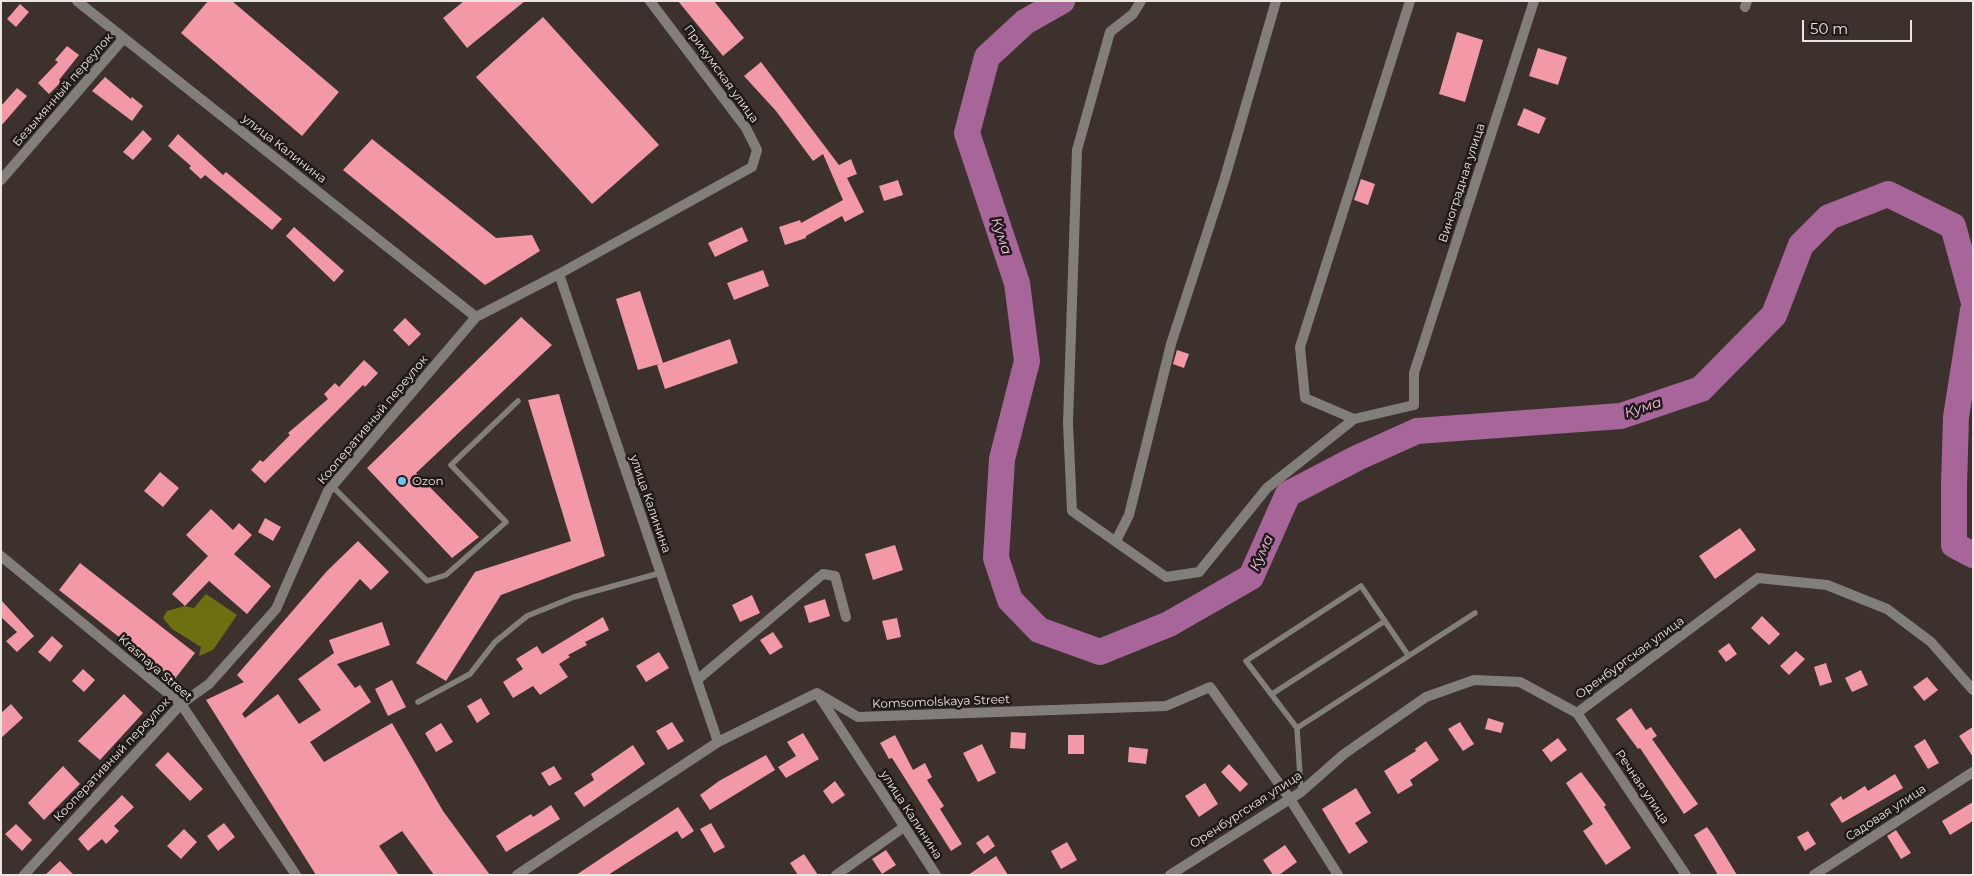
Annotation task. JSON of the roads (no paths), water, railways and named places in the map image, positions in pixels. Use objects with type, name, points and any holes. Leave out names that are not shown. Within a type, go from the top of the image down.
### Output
[{"type":"street","name":"улица Калинина","points":[[77,1],[476,317]]},
{"type":"street","name":"Прикумская улица","points":[[650,1],[746,128],[757,150],[752,167]]},
{"type":"street","points":[[1141,1],[1133,14],[1110,32],[1076,150],[1068,423],[1072,510],[1166,577],[1199,572],[1267,488],[1354,420],[1305,398],[1300,347],[1410,1]]},
{"type":"street","points":[[1116,542],[1129,515],[1171,344],[1224,181],[1276,1]]},
{"type":"street","name":"Виноградная улица","points":[[1354,420],[1414,405],[1414,373],[1534,1]]},
{"type":"street","name":"Безымянный переулок","points":[[1,180],[124,38]]},
{"type":"street","name":"Кооперативный переулок","points":[[24,875],[181,704],[208,684],[276,609],[328,491],[476,317],[559,274],[752,167]]},
{"type":"street","name":"улица Калинина","points":[[559,274],[718,742]]},
{"type":"street","name":"Krasnaya Street","points":[[1,556],[181,704],[296,875]]},
{"type":"street","points":[[696,680],[823,574],[835,576],[846,617]]},
{"type":"street","name":"Оренбургская улица","points":[[1170,875],[1301,792],[1344,754],[1426,697],[1474,680],[1520,682],[1577,713],[1758,578],[1826,585],[1887,609],[1931,642],[1973,690]]},
{"type":"street","name":"Komsomolskaya Street","points":[[817,693],[858,717],[1166,706],[1210,687],[1290,799]]},
{"type":"street","name":"улица Калинина","points":[[817,693],[936,875]]},
{"type":"street","points":[[517,875],[718,742],[817,693]]},
{"type":"street","name":"Речная улица","points":[[1577,713],[1686,875]]},
{"type":"street","name":"Садовая улица","points":[[1814,875],[1973,772]]},
{"type":"street","points":[[1290,799],[1338,875]]},
{"type":"street","points":[[836,875],[904,827]]},
{"type":"lane","points":[[332,486],[427,581],[446,575],[506,522],[451,465],[518,401]]},
{"type":"lane","points":[[418,702],[470,674],[495,642],[527,616],[574,597],[660,573]]},
{"type":"lane","points":[[1301,792],[1297,728],[1246,661],[1361,586],[1408,655]]},
{"type":"lane","points":[[1297,728],[1476,613]]},
{"type":"lane","points":[[1272,694],[1385,621]]},
{"type":"waterway","name":"Кума","points":[[1062,1],[1025,22],[987,57],[967,133],[1017,283],[1027,361],[1002,459],[996,558],[1010,600],[1039,630],[1100,652],[1169,624],[1251,577],[1288,494],[1357,458],[1417,431],[1621,416],[1701,389],[1774,315],[1801,245],[1829,217],[1888,194],[1953,226],[1973,299]]},
{"type":"waterway","name":"Кума","points":[[1973,310],[1956,417],[1954,485],[1954,545],[1973,555]]},
{"type":"place","name":"Ozon","points":[[402,481]]}]
